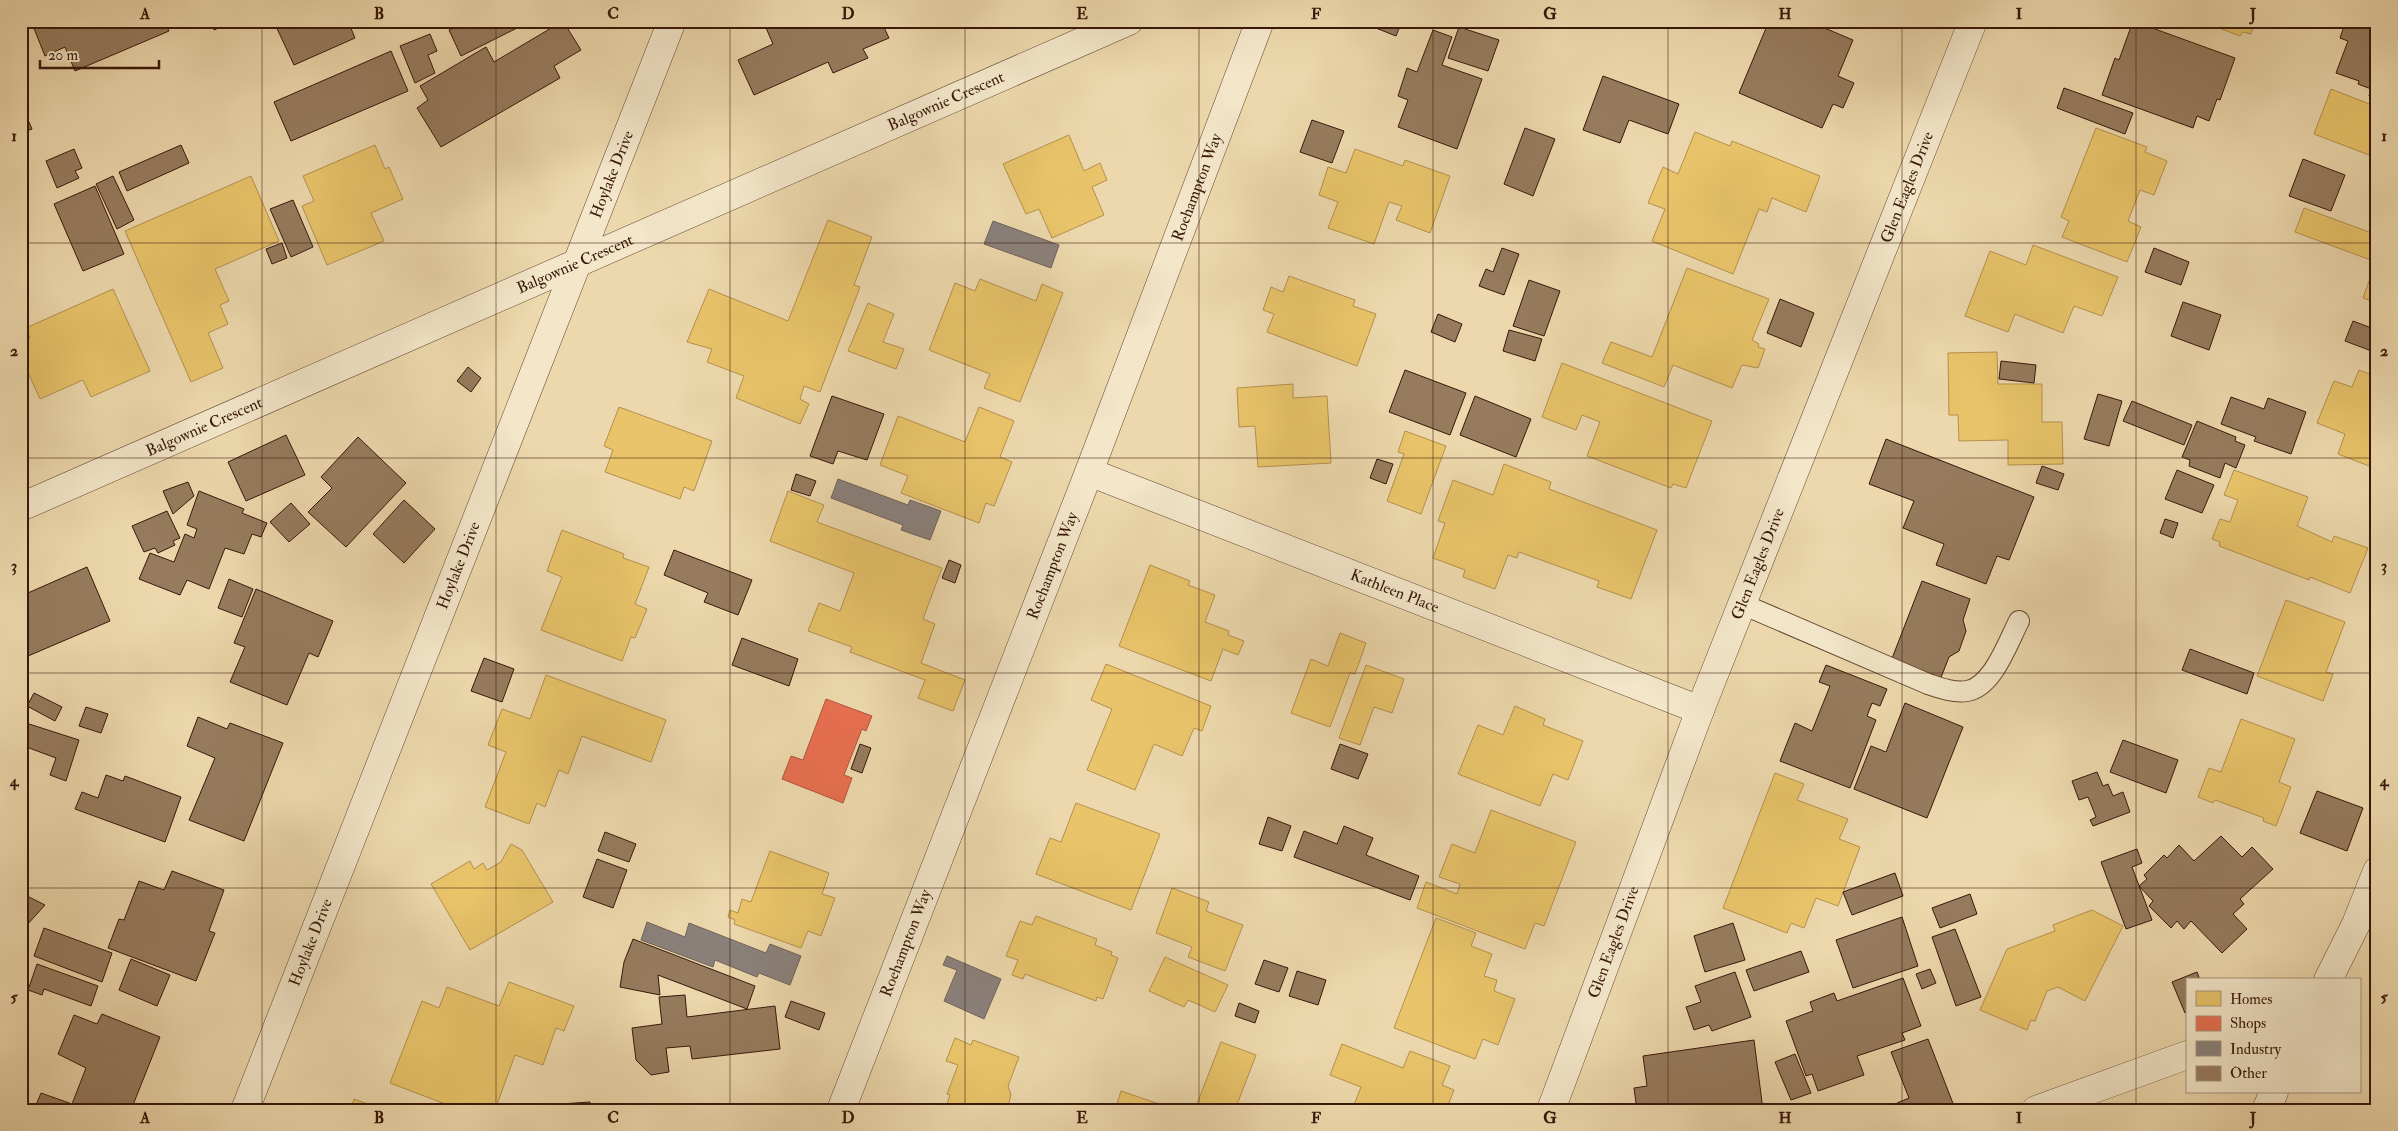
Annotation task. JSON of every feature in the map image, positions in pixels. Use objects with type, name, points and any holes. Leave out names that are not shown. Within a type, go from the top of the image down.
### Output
[{"type":"street","name":"Hoylake Drive","points":[[245,1110],[672,21]]},
{"type":"street","name":"Balgownie Crescent","points":[[21,507],[1129,21]]},
{"type":"street","name":"Roehampton Way","points":[[841,1110],[1089,472],[1260,21]]},
{"type":"street","name":"Glen Eagles Drive","points":[[1551,1110],[1700,710],[1973,21]]},
{"type":"street","name":"Kathleen Place","points":[[1089,472],[1700,710]]},
{"type":"street","points":[[2329,978],[2356,924],[2377,871]]},
{"type":"street","points":[[2036,1110],[2186,1055]]},
{"type":"street","points":[[2266,1110],[2273,1094]]},
{"type":"lane","points":[[1742,604],[1928,684],[1950,690],[1968,691],[1987,679],[1992,674],[2019,621]]},
{"type":"building: Homes","points":[[2201,21],[2256,21],[2251,34],[2243,32],[2240,36]]},
{"type":"building: Homes","points":[[2331,89],[2377,107],[2377,158],[2314,134]]},
{"type":"building: Homes","points":[[2096,128],[2147,147],[2145,152],[2167,161],[2154,195],[2140,190],[2128,221],[2141,227],[2127,262],[2062,237],[2069,221],[2061,217]]},
{"type":"building: Homes","points":[[1695,132],[1730,146],[1732,141],[1820,176],[1806,212],[1772,198],[1767,212],[1759,209],[1733,274],[1652,241],[1665,209],[1648,203],[1663,167],[1678,174]]},
{"type":"building: Homes","points":[[1069,135],[1084,171],[1100,163],[1107,180],[1092,187],[1104,215],[1052,238],[1039,209],[1026,214],[1003,164]]},
{"type":"building: Homes","points":[[375,145],[385,169],[389,167],[403,199],[371,213],[384,241],[327,265],[302,206],[314,201],[303,176]]},
{"type":"building: Homes","points":[[1355,149],[1403,166],[1405,160],[1450,176],[1430,233],[1396,220],[1402,206],[1389,202],[1374,244],[1328,228],[1338,202],[1319,195],[1328,167],[1346,173]]},
{"type":"building: Homes","points":[[251,176],[279,241],[215,269],[229,301],[220,305],[228,324],[208,333],[223,368],[191,382],[125,231]]},
{"type":"building: Homes","points":[[2304,208],[2377,235],[2377,303],[2363,298],[2376,262],[2295,232]]},
{"type":"building: Homes","points":[[828,220],[872,237],[854,285],[860,287],[820,392],[804,386],[800,399],[809,404],[800,424],[736,398],[744,376],[707,362],[712,349],[687,342],[709,289],[788,321]]},
{"type":"building: Homes","points":[[2033,245],[2118,277],[2102,316],[2074,306],[2063,333],[2015,314],[2008,332],[1965,316],[1990,251],[2026,265]]},
{"type":"building: Homes","points":[[1687,268],[1769,299],[1752,340],[1759,344],[1758,347],[1765,349],[1758,368],[1742,365],[1732,388],[1673,365],[1664,387],[1602,363],[1611,342],[1652,357]]},
{"type":"building: Homes","points":[[1289,276],[1355,300],[1353,306],[1376,314],[1357,366],[1267,332],[1274,314],[1263,310],[1271,287],[1283,292]]},
{"type":"building: Homes","points":[[980,279],[1036,301],[1042,284],[1063,293],[1020,402],[984,388],[990,374],[929,350],[955,283],[975,291]]},
{"type":"building: Homes","points":[[113,289],[150,371],[91,397],[83,380],[40,399],[21,357],[21,342],[30,338],[26,328]]},
{"type":"building: Homes","points":[[868,303],[894,314],[883,342],[904,349],[896,369],[848,351]]},
{"type":"building: Homes","points":[[1997,352],[1998,384],[2042,384],[2042,422],[2062,422],[2063,464],[2008,465],[2008,440],[1959,441],[1958,415],[1949,415],[1948,353]]},
{"type":"building: Homes","points":[[1562,363],[1712,421],[1686,488],[1673,484],[1671,488],[1587,456],[1600,422],[1582,415],[1576,430],[1542,417]]},
{"type":"building: Homes","points":[[2359,370],[2377,377],[2377,469],[2338,454],[2345,434],[2317,423],[2334,381],[2352,387]]},
{"type":"building: Homes","points":[[1293,384],[1293,398],[1327,396],[1331,463],[1258,467],[1255,426],[1239,427],[1237,388]]},
{"type":"building: Homes","points":[[619,407],[712,441],[694,491],[684,487],[680,499],[605,472],[613,450],[604,446]]},
{"type":"building: Homes","points":[[979,407],[1014,421],[1000,457],[1012,462],[994,506],[986,503],[979,523],[901,493],[908,476],[880,465],[898,416],[965,442]]},
{"type":"building: Homes","points":[[1405,431],[1446,446],[1421,514],[1387,501],[1404,454],[1398,452]]},
{"type":"building: Homes","points":[[1504,464],[1551,482],[1549,489],[1657,530],[1631,599],[1597,587],[1599,581],[1519,552],[1517,558],[1508,555],[1495,589],[1463,577],[1465,570],[1433,558],[1445,523],[1438,521],[1453,480],[1493,495]]},
{"type":"building: Homes","points":[[2234,470],[2308,497],[2297,526],[2332,542],[2334,536],[2368,548],[2350,593],[2310,577],[2309,580],[2219,546],[2220,542],[2212,539],[2220,519],[2230,522],[2238,500],[2224,495]]},
{"type":"building: Homes","points":[[788,491],[824,505],[817,522],[942,568],[923,619],[935,624],[921,663],[965,680],[953,711],[918,698],[925,680],[850,652],[852,647],[808,631],[819,603],[840,611],[854,573],[770,541]]},
{"type":"building: Homes","points":[[562,530],[624,554],[623,558],[649,567],[635,604],[647,609],[635,638],[631,637],[622,661],[541,630],[562,577],[547,571]]},
{"type":"building: Homes","points":[[1150,565],[1190,581],[1188,585],[1215,595],[1205,622],[1229,631],[1228,635],[1244,641],[1238,655],[1223,649],[1211,681],[1119,646]]},
{"type":"building: Homes","points":[[2286,600],[2345,622],[2326,672],[2333,674],[2323,701],[2257,676]]},
{"type":"building: Homes","points":[[1340,633],[1366,643],[1355,674],[1350,673],[1330,727],[1291,713],[1311,659],[1328,666]]},
{"type":"building: Homes","points":[[1106,664],[1211,706],[1202,731],[1194,728],[1182,756],[1154,744],[1135,790],[1087,770],[1112,709],[1091,700]]},
{"type":"building: Homes","points":[[1366,665],[1404,679],[1392,713],[1374,707],[1360,745],[1339,738]]},
{"type":"building: Homes","points":[[546,675],[666,720],[651,762],[582,736],[568,774],[559,770],[545,807],[537,803],[529,824],[485,807],[506,752],[488,745],[502,709],[530,719]]},
{"type":"building: Homes","points":[[1515,706],[1545,719],[1543,725],[1583,741],[1568,780],[1553,774],[1540,806],[1458,774],[1478,725],[1503,735]]},
{"type":"building: Homes","points":[[2241,719],[2295,739],[2279,782],[2291,787],[2276,826],[2263,821],[2264,818],[2215,800],[2213,803],[2198,797],[2209,768],[2221,772]]},
{"type":"building: Homes","points":[[1775,773],[1804,784],[1797,800],[1848,819],[1839,839],[1860,847],[1838,906],[1816,898],[1804,928],[1791,923],[1787,933],[1723,908]]},
{"type":"building: Homes","points":[[1076,803],[1160,834],[1131,910],[1036,874],[1050,838],[1061,842]]},
{"type":"building: Homes","points":[[1491,810],[1576,842],[1544,926],[1535,923],[1525,949],[1417,908],[1426,882],[1457,894],[1460,884],[1439,877],[1452,844],[1475,853]]},
{"type":"building: Homes","points":[[511,844],[522,850],[553,902],[470,950],[431,884],[470,861],[474,869],[483,863],[487,870],[501,862]]},
{"type":"building: Homes","points":[[770,851],[829,873],[822,894],[835,898],[821,936],[808,931],[801,948],[734,924],[735,920],[728,917],[730,910],[738,913],[742,899],[751,902]]},
{"type":"building: Homes","points":[[1172,888],[1209,902],[1206,911],[1243,925],[1225,971],[1188,957],[1192,947],[1156,933]]},
{"type":"building: Homes","points":[[2092,910],[2123,926],[2085,1001],[2058,987],[2047,991],[2035,1021],[2031,1020],[2027,1030],[1980,1010],[2007,949],[2055,931],[2053,925]]},
{"type":"building: Homes","points":[[1036,916],[1097,939],[1095,945],[1112,952],[1111,955],[1118,958],[1103,999],[1097,997],[1096,1001],[1025,974],[1023,979],[1012,975],[1018,960],[1006,956],[1020,921],[1032,925]]},
{"type":"building: Homes","points":[[1436,918],[1476,933],[1471,946],[1492,954],[1484,976],[1497,980],[1494,991],[1515,999],[1498,1045],[1483,1039],[1475,1059],[1394,1028]]},
{"type":"building: Homes","points":[[1165,957],[1228,985],[1215,1012],[1188,1000],[1184,1007],[1149,991]]},
{"type":"building: Homes","points":[[509,982],[574,1006],[564,1031],[556,1028],[543,1065],[515,1055],[495,1110],[461,1110],[390,1083],[422,1001],[439,1008],[447,987],[499,1006]]},
{"type":"building: Homes","points":[[955,1038],[971,1045],[973,1040],[1019,1057],[1008,1086],[1011,1095],[1008,1106],[999,1110],[945,1110],[950,1095],[947,1094],[958,1065],[946,1061]]},
{"type":"building: Homes","points":[[1221,1042],[1256,1055],[1235,1110],[1197,1110],[1195,1109]]},
{"type":"building: Homes","points":[[1342,1044],[1403,1068],[1410,1051],[1450,1066],[1442,1085],[1454,1090],[1446,1110],[1352,1110],[1361,1087],[1330,1075]]},
{"type":"building: Homes","points":[[1121,1091],[1177,1110],[1115,1110]]},
{"type":"building: Homes","points":[[354,1099],[384,1110],[350,1110]]},
{"type":"building: Shops","points":[[826,699],[872,716],[866,731],[862,729],[844,775],[852,778],[843,803],[782,779],[791,756],[803,760]]},
{"type":"building: Industry","points":[[993,221],[1059,245],[1051,268],[984,244]]},
{"type":"building: Industry","points":[[838,479],[908,505],[910,500],[941,511],[930,540],[901,530],[903,525],[831,498]]},
{"type":"building: Industry","points":[[647,922],[685,937],[689,923],[766,953],[770,944],[801,956],[790,985],[759,973],[757,977],[715,960],[713,967],[641,940]]},
{"type":"building: Industry","points":[[947,956],[1001,979],[984,1019],[944,1001],[957,970],[943,965]]},
{"type":"building: Other","points":[[31,21],[164,21],[169,31],[75,71],[65,47],[45,56]]},
{"type":"building: Other","points":[[210,21],[234,21],[214,30]]},
{"type":"building: Other","points":[[348,21],[355,38],[294,65],[274,22]]},
{"type":"building: Other","points":[[467,21],[514,21],[517,28],[461,56],[449,30]]},
{"type":"building: Other","points":[[563,21],[581,50],[554,66],[560,78],[441,147],[417,108],[428,100],[420,86],[486,47],[494,62]]},
{"type":"building: Other","points":[[763,21],[881,21],[889,38],[863,49],[868,58],[833,73],[828,62],[754,95],[738,60],[773,44]]},
{"type":"building: Other","points":[[909,21],[927,21],[911,28]]},
{"type":"building: Other","points":[[1358,21],[1402,21],[1396,36]]},
{"type":"building: Other","points":[[1769,21],[1808,21],[1853,40],[1838,76],[1854,83],[1843,108],[1833,104],[1822,128],[1739,93]]},
{"type":"building: Other","points":[[2133,21],[2235,58],[2220,100],[2217,99],[2209,121],[2197,116],[2193,128],[2102,95],[2115,58],[2119,60]]},
{"type":"building: Other","points":[[2346,21],[2377,21],[2377,44],[2375,43],[2370,55],[2377,57],[2377,99],[2369,96],[2371,89],[2358,84],[2359,81],[2336,73],[2348,41],[2340,38]]},
{"type":"building: Other","points":[[1459,27],[1499,40],[1488,71],[1448,58]]},
{"type":"building: Other","points":[[1433,30],[1452,37],[1442,65],[1482,79],[1457,149],[1398,127],[1408,100],[1398,96],[1407,68],[1417,72]]},
{"type":"building: Other","points":[[430,34],[437,51],[428,55],[435,73],[415,83],[400,46]]},
{"type":"building: Other","points":[[391,51],[408,91],[291,141],[274,102]]},
{"type":"building: Other","points":[[1603,76],[1679,104],[1668,134],[1629,120],[1620,143],[1583,130]]},
{"type":"building: Other","points":[[2064,88],[2133,113],[2125,134],[2057,108]]},
{"type":"building: Other","points":[[21,104],[32,129],[21,133]]},
{"type":"building: Other","points":[[1312,120],[1344,131],[1332,163],[1300,152]]},
{"type":"building: Other","points":[[1525,128],[1555,139],[1533,196],[1504,184]]},
{"type":"building: Other","points":[[181,145],[189,163],[127,191],[119,172]]},
{"type":"building: Other","points":[[74,149],[82,168],[75,171],[79,178],[57,188],[46,161]]},
{"type":"building: Other","points":[[2303,159],[2345,175],[2331,211],[2289,196]]},
{"type":"building: Other","points":[[113,176],[134,220],[117,229],[96,184]]},
{"type":"building: Other","points":[[95,186],[124,254],[83,271],[54,204]]},
{"type":"building: Other","points":[[293,200],[313,247],[291,257],[270,209]]},
{"type":"building: Other","points":[[282,243],[287,258],[272,264],[266,249]]},
{"type":"building: Other","points":[[1502,248],[1519,254],[1504,295],[1479,286],[1486,269],[1493,272]]},
{"type":"building: Other","points":[[2154,248],[2189,262],[2181,285],[2145,272]]},
{"type":"building: Other","points":[[1529,280],[1560,291],[1544,336],[1513,326]]},
{"type":"building: Other","points":[[1780,299],[1814,313],[1801,347],[1767,333]]},
{"type":"building: Other","points":[[2183,302],[2221,315],[2209,350],[2171,336]]},
{"type":"building: Other","points":[[1438,314],[1462,324],[1455,342],[1431,332]]},
{"type":"building: Other","points":[[2353,321],[2377,330],[2369,350],[2345,341]]},
{"type":"building: Other","points":[[1509,330],[1542,339],[1535,361],[1503,351]]},
{"type":"building: Other","points":[[2001,361],[2036,365],[2034,383],[1999,379]]},
{"type":"building: Other","points":[[468,367],[481,378],[471,392],[457,381]]},
{"type":"building: Other","points":[[1405,370],[1466,393],[1450,435],[1389,412]]},
{"type":"building: Other","points":[[2098,394],[2122,401],[2109,446],[2084,439]]},
{"type":"building: Other","points":[[832,396],[884,414],[867,460],[838,451],[833,464],[810,456]]},
{"type":"building: Other","points":[[1475,396],[1531,419],[1516,457],[1460,435]]},
{"type":"building: Other","points":[[2231,397],[2264,409],[2268,398],[2306,412],[2291,454],[2254,441],[2256,437],[2221,424]]},
{"type":"building: Other","points":[[2132,401],[2192,425],[2184,445],[2123,421]]},
{"type":"building: Other","points":[[2197,421],[2236,437],[2235,441],[2245,445],[2236,468],[2225,463],[2220,478],[2189,466],[2190,460],[2182,457]]},
{"type":"building: Other","points":[[286,435],[305,475],[246,501],[228,462]]},
{"type":"building: Other","points":[[358,437],[406,483],[346,547],[308,512],[332,488],[321,477]]},
{"type":"building: Other","points":[[1886,439],[2034,497],[2009,560],[1997,556],[1986,584],[1936,565],[1944,544],[1903,528],[1914,501],[1869,484]]},
{"type":"building: Other","points":[[1377,459],[1393,464],[1386,484],[1370,478]]},
{"type":"building: Other","points":[[2042,466],[2064,474],[2058,490],[2036,483]]},
{"type":"building: Other","points":[[2177,470],[2214,485],[2202,513],[2165,499]]},
{"type":"building: Other","points":[[796,474],[816,481],[810,496],[791,490]]},
{"type":"building: Other","points":[[188,482],[194,496],[173,514],[163,491]]},
{"type":"building: Other","points":[[199,491],[244,509],[242,513],[267,523],[261,537],[252,534],[244,554],[225,548],[209,589],[187,580],[180,595],[139,579],[150,553],[174,562],[185,534],[194,538],[197,529],[187,525]]},
{"type":"building: Other","points":[[404,500],[435,529],[404,563],[373,534]]},
{"type":"building: Other","points":[[291,503],[310,524],[289,542],[270,522]]},
{"type":"building: Other","points":[[167,511],[180,538],[173,541],[175,545],[158,553],[155,548],[144,552],[132,526]]},
{"type":"building: Other","points":[[2165,519],[2178,523],[2173,538],[2160,533]]},
{"type":"building: Other","points":[[674,550],[752,580],[738,615],[704,602],[708,593],[664,575]]},
{"type":"building: Other","points":[[949,560],[961,565],[955,583],[942,578]]},
{"type":"building: Other","points":[[87,567],[110,621],[21,659],[21,596]]},
{"type":"building: Other","points":[[229,579],[253,589],[242,617],[218,608]]},
{"type":"building: Other","points":[[1922,581],[1970,599],[1963,620],[1966,631],[1959,651],[1949,657],[1940,680],[1891,661]]},
{"type":"building: Other","points":[[256,589],[333,621],[318,657],[309,653],[287,705],[230,682],[245,647],[234,643]]},
{"type":"building: Other","points":[[742,638],[798,659],[789,686],[732,665]]},
{"type":"building: Other","points":[[2190,649],[2254,673],[2247,694],[2182,670]]},
{"type":"building: Other","points":[[484,658],[514,669],[502,702],[471,691]]},
{"type":"building: Other","points":[[1826,665],[1887,689],[1880,706],[1872,703],[1867,716],[1876,720],[1850,788],[1780,761],[1795,723],[1812,731],[1830,686],[1819,682]]},
{"type":"building: Other","points":[[34,693],[62,707],[55,721],[27,706]]},
{"type":"building: Other","points":[[1905,703],[1963,727],[1927,818],[1854,789],[1871,746],[1886,752]]},
{"type":"building: Other","points":[[86,707],[108,714],[101,733],[79,726]]},
{"type":"building: Other","points":[[198,717],[227,729],[230,723],[283,743],[244,841],[189,820],[215,758],[187,746]]},
{"type":"building: Other","points":[[26,723],[79,740],[66,781],[50,775],[56,758],[21,745],[21,736]]},
{"type":"building: Other","points":[[2123,740],[2178,760],[2166,793],[2110,772]]},
{"type":"building: Other","points":[[860,744],[871,748],[862,773],[851,769]]},
{"type":"building: Other","points":[[1340,744],[1368,754],[1358,779],[1331,769]]},
{"type":"building: Other","points":[[21,757],[26,758],[21,772]]},
{"type":"building: Other","points":[[2097,772],[2103,786],[2108,784],[2113,796],[2123,792],[2130,812],[2093,826],[2090,820],[2096,817],[2088,797],[2079,800],[2072,781]]},
{"type":"building: Other","points":[[106,775],[123,781],[125,776],[181,797],[165,842],[75,809],[82,792],[98,798]]},
{"type":"building: Other","points":[[2317,791],[2363,808],[2347,851],[2300,833]]},
{"type":"building: Other","points":[[1268,817],[1291,826],[1282,851],[1259,844]]},
{"type":"building: Other","points":[[1344,826],[1373,838],[1366,855],[1419,876],[1410,900],[1294,857],[1304,831],[1337,844]]},
{"type":"building: Other","points":[[605,832],[636,844],[629,862],[598,851]]},
{"type":"building: Other","points":[[2221,836],[2242,857],[2252,847],[2273,869],[2240,899],[2244,904],[2233,914],[2247,929],[2222,953],[2191,921],[2184,929],[2177,921],[2171,928],[2149,906],[2153,901],[2139,886],[2147,879],[2144,875],[2164,855],[2167,858],[2179,845],[2194,861]]},
{"type":"building: Other","points":[[2137,849],[2142,863],[2132,867],[2152,920],[2126,929],[2101,862]]},
{"type":"building: Other","points":[[597,859],[627,870],[613,908],[583,897]]},
{"type":"building: Other","points":[[172,871],[224,890],[209,931],[215,933],[196,981],[108,948],[119,919],[124,920],[139,881],[164,890]]},
{"type":"building: Other","points":[[1895,873],[1903,896],[1852,915],[1843,892]]},
{"type":"building: Other","points":[[21,893],[45,905],[26,926],[21,924]]},
{"type":"building: Other","points":[[1970,894],[1977,914],[1940,928],[1932,908]]},
{"type":"building: Other","points":[[1902,917],[1918,966],[1853,988],[1836,940]]},
{"type":"building: Other","points":[[1733,923],[1745,960],[1705,972],[1694,936]]},
{"type":"building: Other","points":[[44,928],[112,953],[102,982],[34,956]]},
{"type":"building: Other","points":[[1955,929],[1981,997],[1956,1006],[1932,937]]},
{"type":"building: Other","points":[[633,939],[755,986],[747,1009],[658,975],[660,995],[620,987],[624,962]]},
{"type":"building: Other","points":[[1801,951],[1809,972],[1754,991],[1746,970]]},
{"type":"building: Other","points":[[131,959],[170,975],[157,1006],[119,990]]},
{"type":"building: Other","points":[[1264,960],[1288,968],[1279,992],[1255,984]]},
{"type":"building: Other","points":[[37,964],[98,986],[91,1006],[44,989],[42,995],[28,990]]},
{"type":"building: Other","points":[[1930,969],[1936,983],[1922,989],[1916,974]]},
{"type":"building: Other","points":[[1297,971],[1326,980],[1318,1005],[1289,996]]},
{"type":"building: Other","points":[[1735,972],[1751,1017],[1712,1031],[1709,1025],[1694,1030],[1686,1007],[1701,1002],[1695,986]]},
{"type":"building: Other","points":[[2197,972],[2199,978],[2186,978],[2185,1013],[2172,982]]},
{"type":"building: Other","points":[[1903,978],[1921,1026],[1902,1033],[1905,1040],[1857,1056],[1864,1075],[1818,1091],[1812,1074],[1806,1076],[1786,1021],[1813,1011],[1810,1002],[1834,993],[1837,1001]]},
{"type":"building: Other","points":[[685,995],[687,1017],[775,1006],[780,1049],[692,1059],[690,1046],[666,1048],[669,1072],[651,1075],[636,1060],[632,1028],[662,1024],[659,997]]},
{"type":"building: Other","points":[[791,1001],[825,1013],[819,1030],[785,1017]]},
{"type":"building: Other","points":[[1239,1003],[1259,1011],[1255,1023],[1235,1016]]},
{"type":"building: Other","points":[[102,1014],[160,1037],[131,1110],[34,1110],[41,1093],[72,1104],[86,1068],[58,1054],[74,1015],[97,1024]]},
{"type":"building: Other","points":[[1928,1039],[1954,1106],[1945,1110],[1900,1110],[1897,1103],[1909,1098],[1891,1052]]},
{"type":"building: Other","points":[[1754,1040],[1763,1110],[1704,1110],[1703,1108],[1637,1110],[1634,1088],[1647,1086],[1643,1056]]},
{"type":"building: Other","points":[[1795,1054],[1811,1093],[1791,1100],[1775,1062]]},
{"type":"building: Other","points":[[590,1102],[590,1110],[560,1110],[560,1104]]}]
